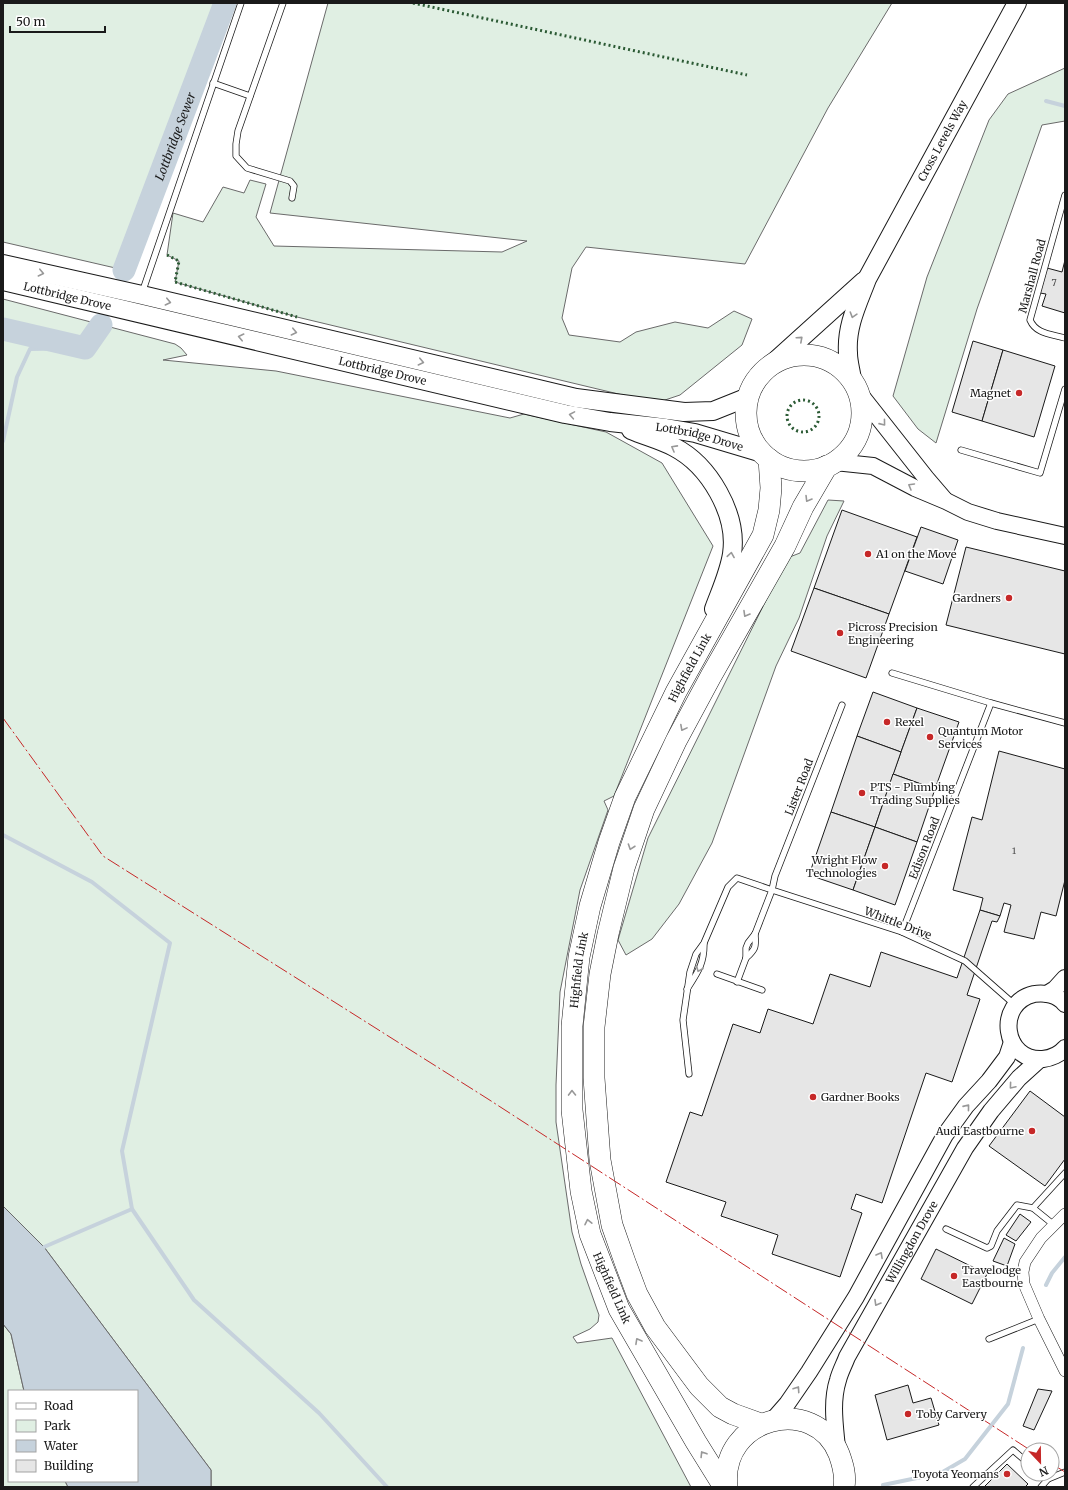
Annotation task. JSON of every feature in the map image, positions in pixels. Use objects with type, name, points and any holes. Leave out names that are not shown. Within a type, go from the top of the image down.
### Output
[{"type":"highway","points":[[800,355],[815,356],[830,360],[842,369],[856,386],[862,408],[861,424],[856,439],[847,452],[831,464],[813,470],[799,470],[784,467],[766,456],[753,441],[748,427],[746,412],[748,397],[753,385],[761,374],[771,365],[785,358],[800,355]]},
{"type":"highway","name":"Highfield Link","points":[[724,1487],[696,1442],[619,1309],[590,1234],[581,1191],[572,1110],[572,1026],[579,957],[590,906],[608,842],[625,797],[648,747],[763,535],[769,510],[771,488],[766,456]]},
{"type":"highway","name":"Highfield Link","points":[[767,1422],[733,1414],[720,1407],[699,1386],[655,1327],[638,1294],[612,1225],[600,1160],[594,1078],[594,1027],[600,974],[608,934],[624,868],[644,809],[676,741],[710,676],[785,546],[803,507],[831,464]]},
{"type":"highway","points":[[727,1487],[726,1478],[729,1461],[736,1446],[747,1433],[767,1422],[788,1419],[803,1421],[816,1427],[828,1436],[856,1487]]},
{"type":"highway","points":[[840,1456],[845,1480],[844,1487]]},
{"type":"main road","name":"Cross Levels Way","points":[[856,386],[848,353],[849,329],[854,311],[867,279],[1017,3]]},
{"type":"main road","name":"Lottbridge Drove","points":[[3,264],[142,295],[576,398],[684,412],[713,411],[748,397]]},
{"type":"main road","name":"Cross Levels Way","points":[[771,365],[867,279]]},
{"type":"main road","name":"Lottbridge Drove","points":[[3,281],[565,414],[610,422],[666,428],[695,433],[766,456]]},
{"type":"main road","points":[[610,422],[675,447],[695,463],[712,480],[724,501],[732,528],[732,552],[727,574],[702,646]]},
{"type":"street","points":[[856,386],[926,478],[946,501]]},
{"type":"street","points":[[831,464],[873,466],[915,488],[968,512],[997,521],[1065,536]]},
{"type":"street","points":[[1047,994],[1055,989],[1065,978]]},
{"type":"street","points":[[1056,1056],[1031,1057],[1024,1054],[1017,1049],[1012,1042],[1008,1023],[1010,1014],[1016,1005],[1022,999],[1030,995],[1039,993],[1047,994],[1056,997],[1065,1004]]},
{"type":"street","name":"Willingdon Drove","points":[[767,1422],[787,1404],[809,1372],[856,1296],[945,1135],[966,1106],[989,1081],[1007,1057],[1012,1042]]},
{"type":"street","name":"Willingdon Drove","points":[[840,1456],[834,1421],[835,1397],[838,1380],[847,1357],[965,1148],[1019,1078],[1056,1056]]},
{"type":"street","points":[[1065,1214],[1041,1238],[1025,1262],[1023,1272],[1024,1284],[1039,1319],[1065,1371]]},
{"type":"lane","points":[[142,295],[241,3]]},
{"type":"lane","points":[[283,3],[238,131],[236,156],[247,168],[290,181],[294,186],[292,198]]},
{"type":"lane","points":[[213,83],[250,96]]},
{"type":"lane","name":"Marshall Road","points":[[1065,196],[1030,320],[1032,326],[1038,331],[1065,338]]},
{"type":"lane","points":[[961,450],[1040,472],[1065,389]]},
{"type":"lane","points":[[892,674],[1065,723]]},
{"type":"lane","name":"Edison Road","points":[[902,932],[991,703]]},
{"type":"lane","name":"Lister Road","points":[[772,890],[775,876],[842,705]]},
{"type":"lane","name":"Whittle Drive","points":[[689,1074],[683,1020],[686,991],[698,974],[704,958],[704,943],[728,887],[737,878],[902,932],[965,961],[1016,1005]]},
{"type":"lane","points":[[737,982],[746,958],[746,948],[748,942],[755,934],[772,890]]},
{"type":"lane","points":[[717,974],[762,990]]},
{"type":"lane","points":[[1033,1208],[1065,1173]]},
{"type":"lane","points":[[946,1229],[987,1248],[991,1246],[997,1231],[1017,1205],[1033,1208],[1055,1225]]},
{"type":"lane","points":[[989,1339],[1039,1319]]},
{"type":"lane","points":[[972,1487],[1013,1450],[1020,1456]]},
{"type":"green space","points":[[3,3],[225,3],[124,270],[3,242]]},
{"type":"green space","points":[[328,3],[892,3],[828,108],[745,264],[586,247],[572,268],[562,318],[569,335],[620,342],[636,332],[675,322],[708,328],[734,311],[752,319],[742,345],[680,395],[656,403],[297,317],[175,282],[179,261],[167,255],[173,213],[203,222],[223,187],[244,193],[250,180],[266,184],[256,217],[274,246],[502,252],[527,241],[270,213]]},
{"type":"green space","points":[[1065,68],[1065,121],[1042,125],[977,309],[936,443],[918,429],[893,396],[927,277],[989,120],[1008,94]]},
{"type":"green space","points":[[3,299],[175,344],[187,355],[163,360],[276,371],[510,418],[524,414],[606,432],[662,463],[713,546],[614,796],[604,801],[608,810],[580,890],[560,992],[556,1085],[556,1122],[572,1232],[581,1264],[599,1315],[598,1322],[590,1329],[573,1337],[577,1343],[612,1338],[691,1487],[211,1487],[211,1470],[44,1247],[3,1206]]},
{"type":"green space","points":[[828,500],[844,501],[827,536],[799,618],[776,666],[712,843],[679,904],[652,939],[626,955],[618,940],[648,838],[787,558],[800,553]]},
{"type":"green space","points":[[3,1324],[11,1334],[24,1390],[8,1390],[8,1482],[66,1482],[68,1487],[3,1487]]},
{"type":"water","points":[[3,1206],[44,1247],[211,1470],[211,1487],[68,1487],[66,1482],[138,1482],[138,1390],[24,1390],[11,1334],[3,1324]]},
{"type":"building","points":[[1065,260],[1065,313],[1042,306],[1046,294],[1040,293],[1047,268],[1062,272]]},
{"type":"building","points":[[973,341],[1003,350],[982,421],[952,412]]},
{"type":"building","name":"Magnet","points":[[1003,350],[1055,366],[1034,437],[982,421]]},
{"type":"building","name":"A1 on the Move","points":[[842,510],[917,537],[889,614],[814,588]]},
{"type":"building","name":"A1 on the Move","points":[[921,527],[958,540],[943,584],[905,571]]},
{"type":"building","name":"Gardners","points":[[966,547],[1065,571],[1065,654],[946,625]]},
{"type":"building","name":"Picross Precision Engineering","points":[[814,588],[889,614],[866,678],[791,651]]},
{"type":"building","name":"Rexel","points":[[873,692],[917,708],[901,752],[857,736]]},
{"type":"building","name":"Quantum Motor Services","points":[[917,708],[959,722],[935,789],[893,774]]},
{"type":"building","name":"PTS - Plumbing Trading Supplies","points":[[857,736],[901,752],[875,827],[831,812]]},
{"type":"building","points":[[999,751],[1065,769],[1065,880],[1056,916],[1041,912],[1034,939],[1004,932],[1011,905],[1004,903],[1000,916],[980,910],[983,898],[953,890],[972,817],[982,820]]},
{"type":"building","points":[[893,774],[935,789],[917,842],[875,827]]},
{"type":"building","points":[[831,812],[875,827],[853,890],[809,875]]},
{"type":"building","name":"Wright Flow Technologies","points":[[875,827],[917,842],[895,905],[853,890]]},
{"type":"building","name":"Gardner Books","points":[[980,910],[1000,916],[997,922],[992,921],[967,995],[980,999],[952,1082],[926,1073],[882,1203],[856,1194],[851,1209],[862,1213],[840,1277],[772,1254],[778,1235],[721,1216],[726,1202],[666,1182],[690,1112],[702,1116],[733,1024],[760,1033],[768,1009],[813,1024],[830,974],[870,987],[881,952],[957,978]]},
{"type":"building","name":"Audi Eastbourne","points":[[1030,1091],[1065,1117],[1065,1159],[1045,1186],[989,1146]]},
{"type":"building","points":[[1020,1214],[1031,1222],[1016,1241],[1006,1235]]},
{"type":"building","points":[[1004,1238],[1015,1244],[1007,1266],[993,1261]]},
{"type":"building","name":"Travelodge Eastbourne","points":[[936,1249],[987,1274],[972,1304],[921,1279]]},
{"type":"building","name":"Toby Carvery","points":[[908,1385],[913,1403],[931,1398],[939,1425],[887,1440],[875,1395]]},
{"type":"building","points":[[1038,1389],[1052,1391],[1034,1430],[1023,1426]]},
{"type":"building","name":"Toyota Yeomans","points":[[1007,1464],[1020,1476],[1020,1482],[1026,1482],[1028,1484],[1025,1487],[984,1487]]},
{"type":"waterway","name":"Lottbridge Sewer","points":[[124,270],[225,3]]},
{"type":"waterway","points":[[1046,101],[1065,106]]},
{"type":"waterway","points":[[3,329],[85,348],[101,325]]},
{"type":"waterway","points":[[3,441],[17,377],[30,349],[85,348]]},
{"type":"waterway","points":[[3,835],[92,882],[170,943],[122,1151],[132,1209],[194,1300],[319,1413],[387,1487]]},
{"type":"waterway","points":[[44,1247],[132,1209]]},
{"type":"waterway","points":[[1046,1285],[1052,1273],[1065,1257]]},
{"type":"waterway","points":[[883,1485],[941,1473],[965,1459],[1008,1404],[1023,1348]]},
{"type":"hedge","points":[[413,3],[747,75]]},
{"type":"hedge","points":[[167,255],[179,261],[175,282],[297,317]]},
{"type":"hedge","points":[[800,400],[806,400],[816,407],[819,416],[818,422],[812,429],[806,432],[800,432],[790,425],[787,419],[787,413],[794,403],[800,400]]},
{"type":"power","points":[[3,718],[103,856],[488,1099],[1020,1444]]},
{"type":"power","points":[[1060,1469],[1065,1472]]},
{"type":"place","name":"Magnet","points":[[1019,393]]},
{"type":"place","name":"A1 on the Move","points":[[868,554]]},
{"type":"place","name":"Gardners","points":[[1009,598]]},
{"type":"place","name":"Picross Precision Engineering","points":[[840,633]]},
{"type":"place","name":"Rexel","points":[[887,722]]},
{"type":"place","name":"Quantum Motor Services","points":[[930,737]]},
{"type":"place","name":"PTS - Plumbing Trading Supplies","points":[[862,793]]},
{"type":"place","name":"Wright Flow Technologies","points":[[885,866]]},
{"type":"place","name":"Gardner Books","points":[[813,1097]]},
{"type":"place","name":"Audi Eastbourne","points":[[1032,1131]]},
{"type":"place","name":"Travelodge Eastbourne","points":[[954,1276]]},
{"type":"place","name":"Toby Carvery","points":[[908,1414]]},
{"type":"place","name":"Toyota Yeomans","points":[[1007,1474]]}]
